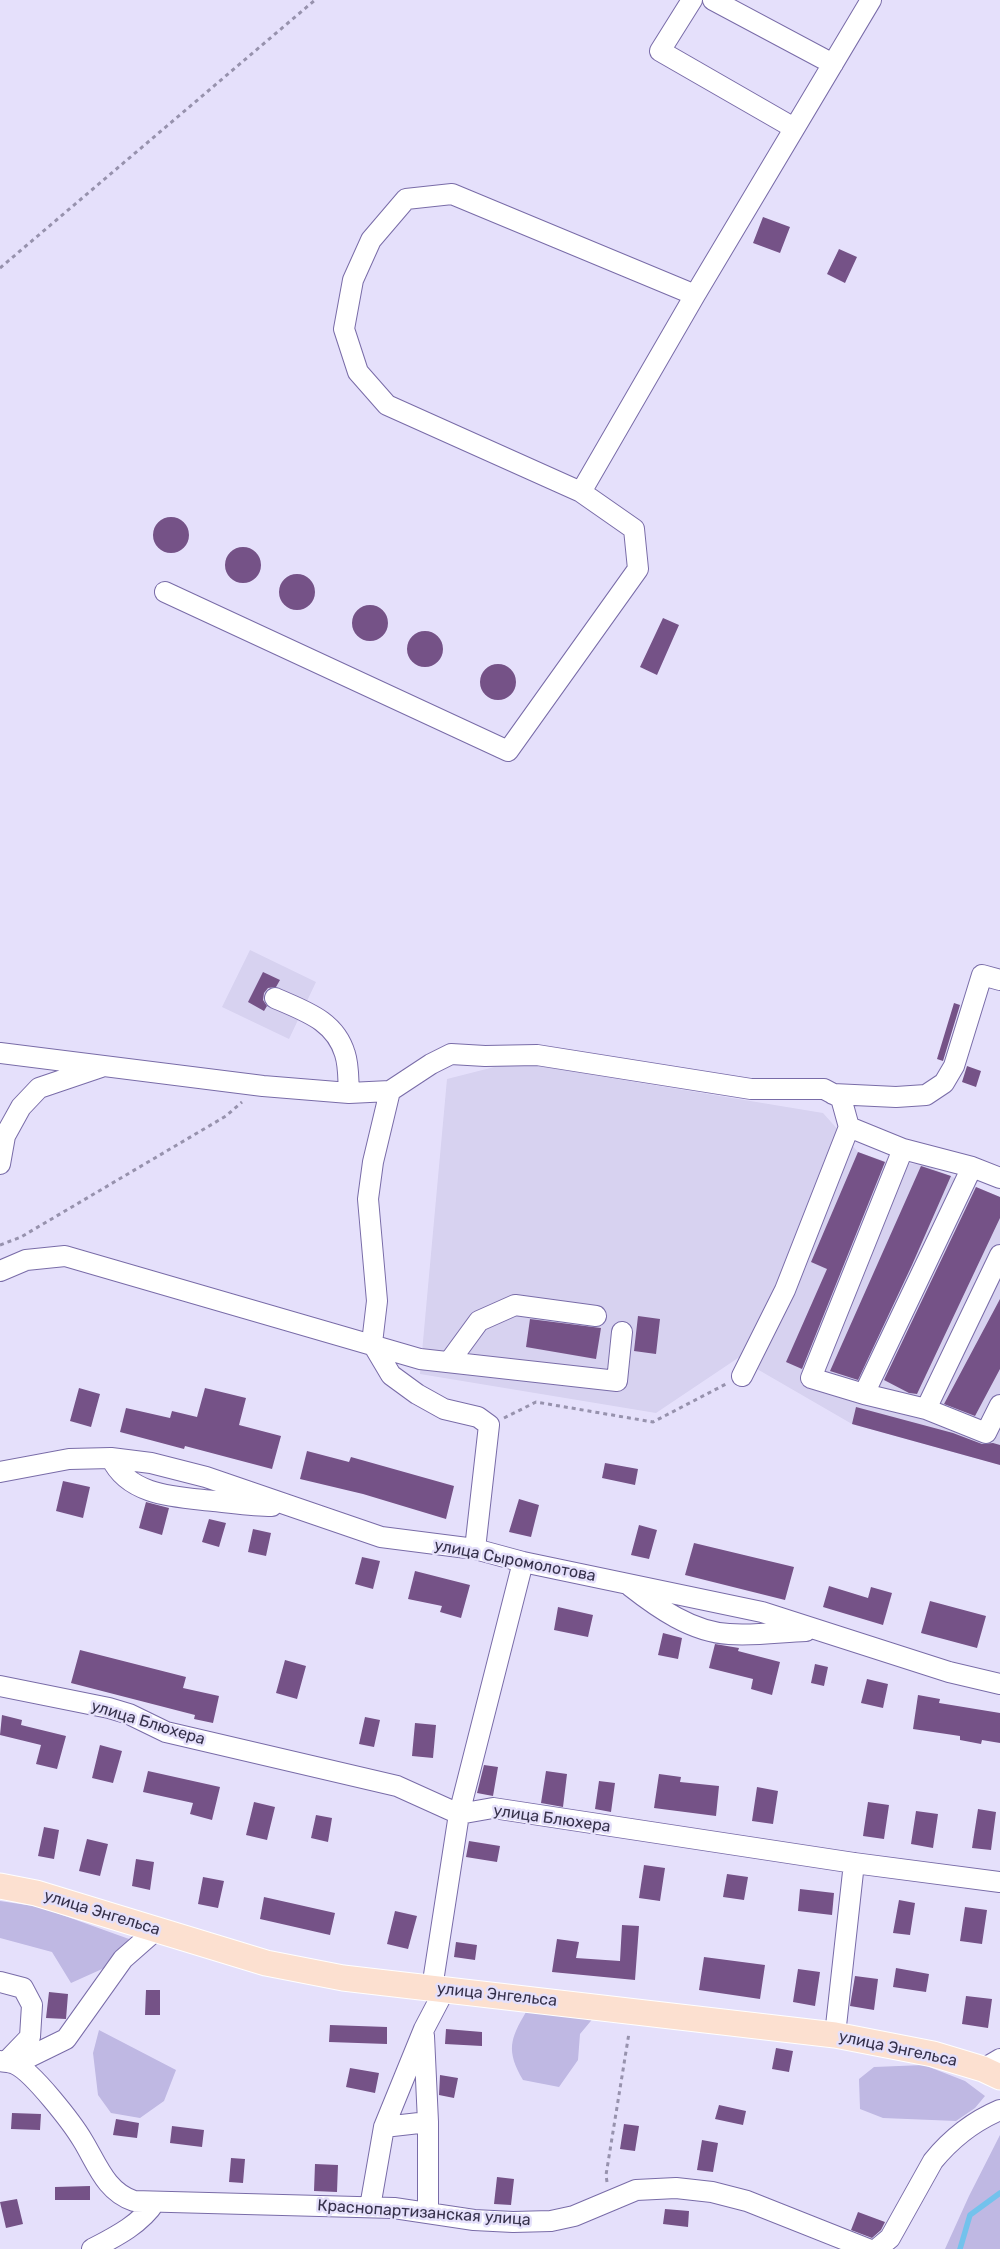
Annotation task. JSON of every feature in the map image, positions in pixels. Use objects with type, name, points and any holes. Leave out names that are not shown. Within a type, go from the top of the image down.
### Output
[{"type":"main road","name":"улица Энгельса","points":[[0,1886],[36,1893],[266,1963],[343,1978],[633,2010],[836,2035],[994,2068]]},
{"type":"street","points":[[692,0],[660,51],[794,128]]},
{"type":"street","points":[[713,0],[832,64]]},
{"type":"street","points":[[581,492],[695,295],[871,0]]},
{"type":"street","points":[[165,592],[508,751],[638,569],[634,529],[581,492],[387,405],[358,372],[344,329],[353,280],[371,240],[406,199],[452,194],[695,295]]},
{"type":"street","points":[[833,1094],[896,1097],[926,1095],[944,1083],[954,1066],[982,975],[1000,980]]},
{"type":"street","points":[[275,998],[329,1024],[339,1039],[346,1055],[349,1093]]},
{"type":"street","points":[[0,1053],[263,1086],[349,1093],[390,1091],[431,1064],[451,1054],[485,1056],[537,1055],[751,1089],[824,1089],[841,1098],[849,1127],[785,1290],[742,1376]]},
{"type":"street","points":[[0,1164],[5,1136],[21,1107],[39,1088],[105,1066]]},
{"type":"street","points":[[390,1091],[373,1162],[368,1199],[377,1301],[372,1343],[391,1375],[416,1394],[444,1409],[478,1417],[489,1425],[475,1550]]},
{"type":"street","points":[[849,1127],[903,1149],[972,1167],[1000,1178]]},
{"type":"street","points":[[903,1149],[811,1378],[864,1394],[926,1409],[993,1435],[1000,1405]]},
{"type":"street","points":[[864,1394],[972,1167]]},
{"type":"street","points":[[926,1409],[1000,1255]]},
{"type":"street","points":[[0,1271],[26,1260],[65,1256],[372,1343],[420,1359],[617,1381],[622,1332]]},
{"type":"street","points":[[449,1362],[479,1321],[515,1305],[596,1316]]},
{"type":"street","points":[[111,1458],[119,1471],[138,1485],[164,1495],[248,1506],[292,1506]]},
{"type":"street","name":"улица Сыромолотова","points":[[0,1472],[69,1459],[111,1458],[151,1463],[179,1469],[381,1537],[475,1550],[523,1562],[762,1612],[949,1672],[1000,1684]]},
{"type":"street","points":[[370,2207],[384,2127],[439,1989],[459,1814],[523,1562]]},
{"type":"street","points":[[627,1584],[660,1610],[699,1627],[728,1634],[820,1631]]},
{"type":"street","name":"улица Блюхера","points":[[0,1686],[109,1708],[129,1714],[166,1732],[398,1786],[459,1814],[492,1808],[854,1863],[1000,1882]]},
{"type":"street","points":[[836,2035],[854,1863]]},
{"type":"street","points":[[7,2062],[66,2039],[123,1959],[156,1930]]},
{"type":"street","points":[[0,1982],[23,1988],[32,2005],[30,2037],[7,2062]]},
{"type":"street","points":[[424,2029],[428,2122],[428,2211]]},
{"type":"street","name":"Краснопартизанская улица","points":[[7,2062],[33,2078],[82,2138],[108,2184],[114,2191],[134,2200],[370,2207],[428,2211],[474,2220],[513,2222],[551,2221],[574,2216],[636,2190],[657,2188],[712,2192],[747,2201],[868,2249]]},
{"type":"street","points":[[877,2249],[890,2238],[933,2161],[941,2151],[970,2128],[1000,2110]]},
{"type":"street","points":[[384,2127],[428,2122]]},
{"type":"street","points":[[92,2249],[113,2238],[147,2214],[155,2202]]},
{"type":"path","points":[[0,268],[315,0]]},
{"type":"path","points":[[0,1245],[21,1237],[226,1116],[263,1086]]},
{"type":"path","points":[[489,1425],[536,1402],[653,1422],[742,1376]]},
{"type":"path","points":[[612,2199],[606,2175],[633,2010]]},
{"type":"shaded area","points":[[250,950],[316,982],[289,1039],[222,1007]]},
{"type":"shaded area","points":[[514,1062],[823,1113],[858,1152],[890,1163],[922,1164],[1000,1197],[1000,1465],[852,1424],[738,1358],[656,1413],[420,1374],[447,1079]]},
{"type":"shaded area","points":[[0,1901],[40,1907],[129,1939],[111,1965],[71,1983],[52,1952],[0,1938]]},
{"type":"shaded area","points":[[526,2012],[595,2016],[580,2034],[578,2060],[559,2087],[523,2080],[514,2061],[512,2045],[516,2030]]},
{"type":"shaded area","points":[[99,2030],[176,2070],[164,2101],[140,2118],[111,2113],[98,2095],[93,2053]]},
{"type":"shaded area","points":[[924,2065],[965,2081],[985,2096],[975,2108],[956,2121],[883,2118],[860,2109],[859,2079],[874,2067]]},
{"type":"shaded area","points":[[1000,2135],[1000,2249],[945,2249],[969,2196]]},
{"type":"building","points":[[763,217],[790,227],[780,253],[753,243]]},
{"type":"building","points":[[839,249],[857,257],[845,283],[827,274]]},
{"type":"building","points":[[171,517],[178,518],[184,522],[188,528],[188,542],[184,548],[178,552],[171,553],[164,552],[158,548],[154,542],[153,535],[154,528],[158,522],[164,518]]},
{"type":"building","points":[[243,547],[250,548],[256,552],[260,558],[260,572],[256,578],[250,582],[243,583],[236,582],[230,578],[226,572],[225,565],[226,558],[230,552],[236,548]]},
{"type":"building","points":[[297,574],[304,575],[310,579],[314,585],[314,599],[310,605],[304,609],[297,610],[290,609],[284,605],[280,599],[279,592],[280,585],[284,579],[290,575]]},
{"type":"building","points":[[370,605],[377,606],[383,610],[387,616],[387,630],[383,636],[377,640],[370,641],[363,640],[357,636],[353,630],[352,623],[353,616],[357,610],[363,606]]},
{"type":"building","points":[[663,618],[679,625],[657,675],[640,667]]},
{"type":"building","points":[[425,631],[432,632],[438,636],[442,642],[442,656],[438,662],[432,666],[425,667],[418,666],[412,662],[408,656],[407,649],[408,642],[412,636],[418,632]]},
{"type":"building","points":[[498,664],[505,665],[511,669],[515,675],[515,689],[511,695],[505,699],[498,700],[491,699],[485,695],[481,689],[480,682],[481,675],[485,669],[491,665]]},
{"type":"building","points":[[263,972],[280,980],[276,987],[268,988],[264,993],[263,1000],[267,1006],[264,1011],[248,1002]]},
{"type":"building","points":[[954,1003],[960,1005],[943,1061],[937,1059]]},
{"type":"building","points":[[967,1066],[981,1071],[976,1087],[962,1082]]},
{"type":"building","points":[[858,1152],[885,1162],[802,1369],[786,1362],[827,1269],[811,1262]]},
{"type":"building","points":[[921,1166],[951,1176],[912,1265],[858,1380],[830,1371]]},
{"type":"building","points":[[976,1187],[1000,1197],[1000,1218],[917,1394],[909,1393],[884,1380]]},
{"type":"building","points":[[1000,1299],[1000,1369],[975,1416],[944,1404]]},
{"type":"building","points":[[638,1316],[660,1319],[656,1354],[634,1351]]},
{"type":"building","points":[[530,1319],[601,1328],[596,1359],[526,1347]]},
{"type":"building","points":[[79,1388],[100,1394],[91,1427],[70,1421]]},
{"type":"building","points":[[205,1388],[246,1398],[239,1425],[281,1436],[272,1469],[185,1446],[184,1449],[120,1432],[126,1408],[170,1418],[172,1411],[197,1417]]},
{"type":"building","points":[[856,1407],[953,1433],[982,1444],[993,1443],[1000,1445],[1000,1465],[852,1424]]},
{"type":"building","points":[[307,1451],[349,1462],[351,1457],[454,1486],[446,1519],[363,1494],[300,1479]]},
{"type":"building","points":[[605,1463],[638,1469],[635,1485],[602,1478]]},
{"type":"building","points":[[63,1481],[90,1487],[83,1518],[56,1511]]},
{"type":"building","points":[[519,1499],[539,1505],[531,1537],[509,1532]]},
{"type":"building","points":[[146,1502],[169,1508],[162,1535],[139,1528]]},
{"type":"building","points":[[209,1519],[226,1523],[219,1547],[202,1542]]},
{"type":"building","points":[[639,1525],[657,1530],[649,1559],[631,1555]]},
{"type":"building","points":[[253,1529],[271,1533],[266,1556],[248,1552]]},
{"type":"building","points":[[694,1543],[794,1567],[785,1600],[685,1575]]},
{"type":"building","points":[[362,1557],[380,1561],[373,1589],[355,1584]]},
{"type":"building","points":[[415,1571],[470,1585],[461,1618],[440,1612],[442,1606],[408,1599]]},
{"type":"building","points":[[829,1586],[868,1598],[871,1587],[892,1593],[883,1625],[823,1607]]},
{"type":"building","points":[[930,1601],[986,1616],[977,1648],[921,1633]]},
{"type":"building","points":[[558,1607],[593,1615],[588,1637],[554,1630]]},
{"type":"building","points":[[663,1633],[682,1638],[678,1659],[658,1655]]},
{"type":"building","points":[[715,1644],[739,1648],[738,1651],[780,1662],[772,1695],[751,1689],[753,1679],[709,1668]]},
{"type":"building","points":[[80,1650],[186,1677],[183,1688],[219,1696],[213,1723],[194,1719],[195,1715],[71,1683]]},
{"type":"building","points":[[285,1660],[306,1666],[297,1699],[276,1693]]},
{"type":"building","points":[[815,1664],[828,1667],[824,1686],[811,1683]]},
{"type":"building","points":[[867,1679],[888,1684],[883,1708],[861,1703]]},
{"type":"building","points":[[918,1695],[940,1699],[939,1703],[1000,1713],[1000,1743],[982,1740],[981,1744],[960,1740],[960,1736],[913,1729]]},
{"type":"building","points":[[2,1715],[22,1720],[21,1725],[66,1736],[57,1769],[36,1764],[41,1745],[0,1735]]},
{"type":"building","points":[[365,1717],[380,1720],[374,1747],[359,1744]]},
{"type":"building","points":[[415,1723],[436,1725],[433,1758],[412,1756]]},
{"type":"building","points":[[100,1745],[122,1751],[113,1783],[92,1778]]},
{"type":"building","points":[[484,1765],[498,1767],[493,1796],[477,1793]]},
{"type":"building","points":[[148,1771],[220,1787],[212,1820],[190,1814],[193,1803],[143,1792]]},
{"type":"building","points":[[546,1771],[567,1774],[563,1807],[541,1803]]},
{"type":"building","points":[[659,1774],[681,1777],[680,1782],[719,1786],[716,1816],[654,1808]]},
{"type":"building","points":[[599,1781],[615,1783],[611,1812],[595,1809]]},
{"type":"building","points":[[757,1787],[778,1791],[773,1824],[752,1821]]},
{"type":"building","points":[[254,1802],[275,1807],[267,1840],[246,1835]]},
{"type":"building","points":[[868,1802],[889,1805],[884,1839],[863,1836]]},
{"type":"building","points":[[978,1809],[996,1812],[991,1850],[972,1848]]},
{"type":"building","points":[[916,1811],[938,1814],[933,1848],[911,1844]]},
{"type":"building","points":[[316,1815],[332,1818],[328,1842],[311,1838]]},
{"type":"building","points":[[44,1827],[59,1830],[54,1859],[38,1856]]},
{"type":"building","points":[[87,1839],[108,1844],[100,1876],[79,1871]]},
{"type":"building","points":[[469,1841],[500,1846],[497,1862],[466,1857]]},
{"type":"building","points":[[136,1859],[154,1862],[150,1890],[132,1886]]},
{"type":"building","points":[[644,1865],[665,1868],[660,1901],[639,1898]]},
{"type":"building","points":[[727,1874],[748,1877],[744,1900],[723,1897]]},
{"type":"building","points":[[203,1877],[224,1881],[218,1908],[198,1904]]},
{"type":"building","points":[[800,1889],[834,1893],[832,1915],[798,1911]]},
{"type":"building","points":[[264,1897],[335,1913],[330,1935],[260,1919]]},
{"type":"building","points":[[899,1900],[915,1903],[910,1935],[893,1933]]},
{"type":"building","points":[[965,1907],[987,1910],[982,1944],[960,1941]]},
{"type":"building","points":[[395,1911],[417,1916],[408,1949],[387,1944]]},
{"type":"building","points":[[622,1925],[639,1926],[635,1980],[552,1972],[557,1939],[579,1942],[576,1958],[620,1961]]},
{"type":"building","points":[[456,1942],[477,1945],[475,1960],[454,1957]]},
{"type":"building","points":[[704,1957],[765,1965],[760,1999],[699,1990]]},
{"type":"building","points":[[896,1968],[929,1974],[926,1992],[893,1987]]},
{"type":"building","points":[[798,1969],[820,1972],[815,2006],[793,2002]]},
{"type":"building","points":[[855,1976],[878,1979],[874,2010],[850,2006]]},
{"type":"building","points":[[146,1990],[160,1990],[160,2015],[145,2015]]},
{"type":"building","points":[[49,1992],[68,1994],[66,2019],[46,2018]]},
{"type":"building","points":[[966,1996],[992,1999],[988,2028],[962,2024]]},
{"type":"building","points":[[330,2025],[387,2027],[387,2044],[329,2042]]},
{"type":"building","points":[[446,2029],[482,2032],[482,2046],[445,2044]]},
{"type":"building","points":[[776,2048],[793,2051],[789,2072],[772,2069]]},
{"type":"building","points":[[350,2068],[379,2073],[375,2093],[346,2087]]},
{"type":"building","points":[[440,2075],[458,2078],[454,2098],[439,2095]]},
{"type":"building","points":[[719,2105],[746,2111],[743,2125],[715,2119]]},
{"type":"building","points":[[12,2113],[41,2114],[40,2130],[11,2129]]},
{"type":"building","points":[[116,2119],[139,2123],[137,2138],[113,2135]]},
{"type":"building","points":[[624,2124],[639,2126],[635,2151],[620,2149]]},
{"type":"building","points":[[172,2126],[204,2130],[202,2147],[170,2143]]},
{"type":"building","points":[[702,2140],[718,2143],[713,2172],[697,2170]]},
{"type":"building","points":[[231,2158],[245,2159],[243,2183],[229,2182]]},
{"type":"building","points":[[315,2164],[338,2165],[337,2192],[314,2191]]},
{"type":"building","points":[[497,2177],[514,2179],[511,2205],[494,2204]]},
{"type":"building","points":[[90,2186],[90,2200],[55,2200],[55,2187]]},
{"type":"building","points":[[17,2199],[23,2224],[6,2228],[0,2202]]},
{"type":"building","points":[[665,2209],[689,2211],[688,2227],[663,2224]]},
{"type":"building","points":[[858,2212],[885,2222],[881,2230],[872,2238],[851,2230]]},
{"type":"waterway","points":[[960,2249],[970,2215],[1000,2193]]}]
